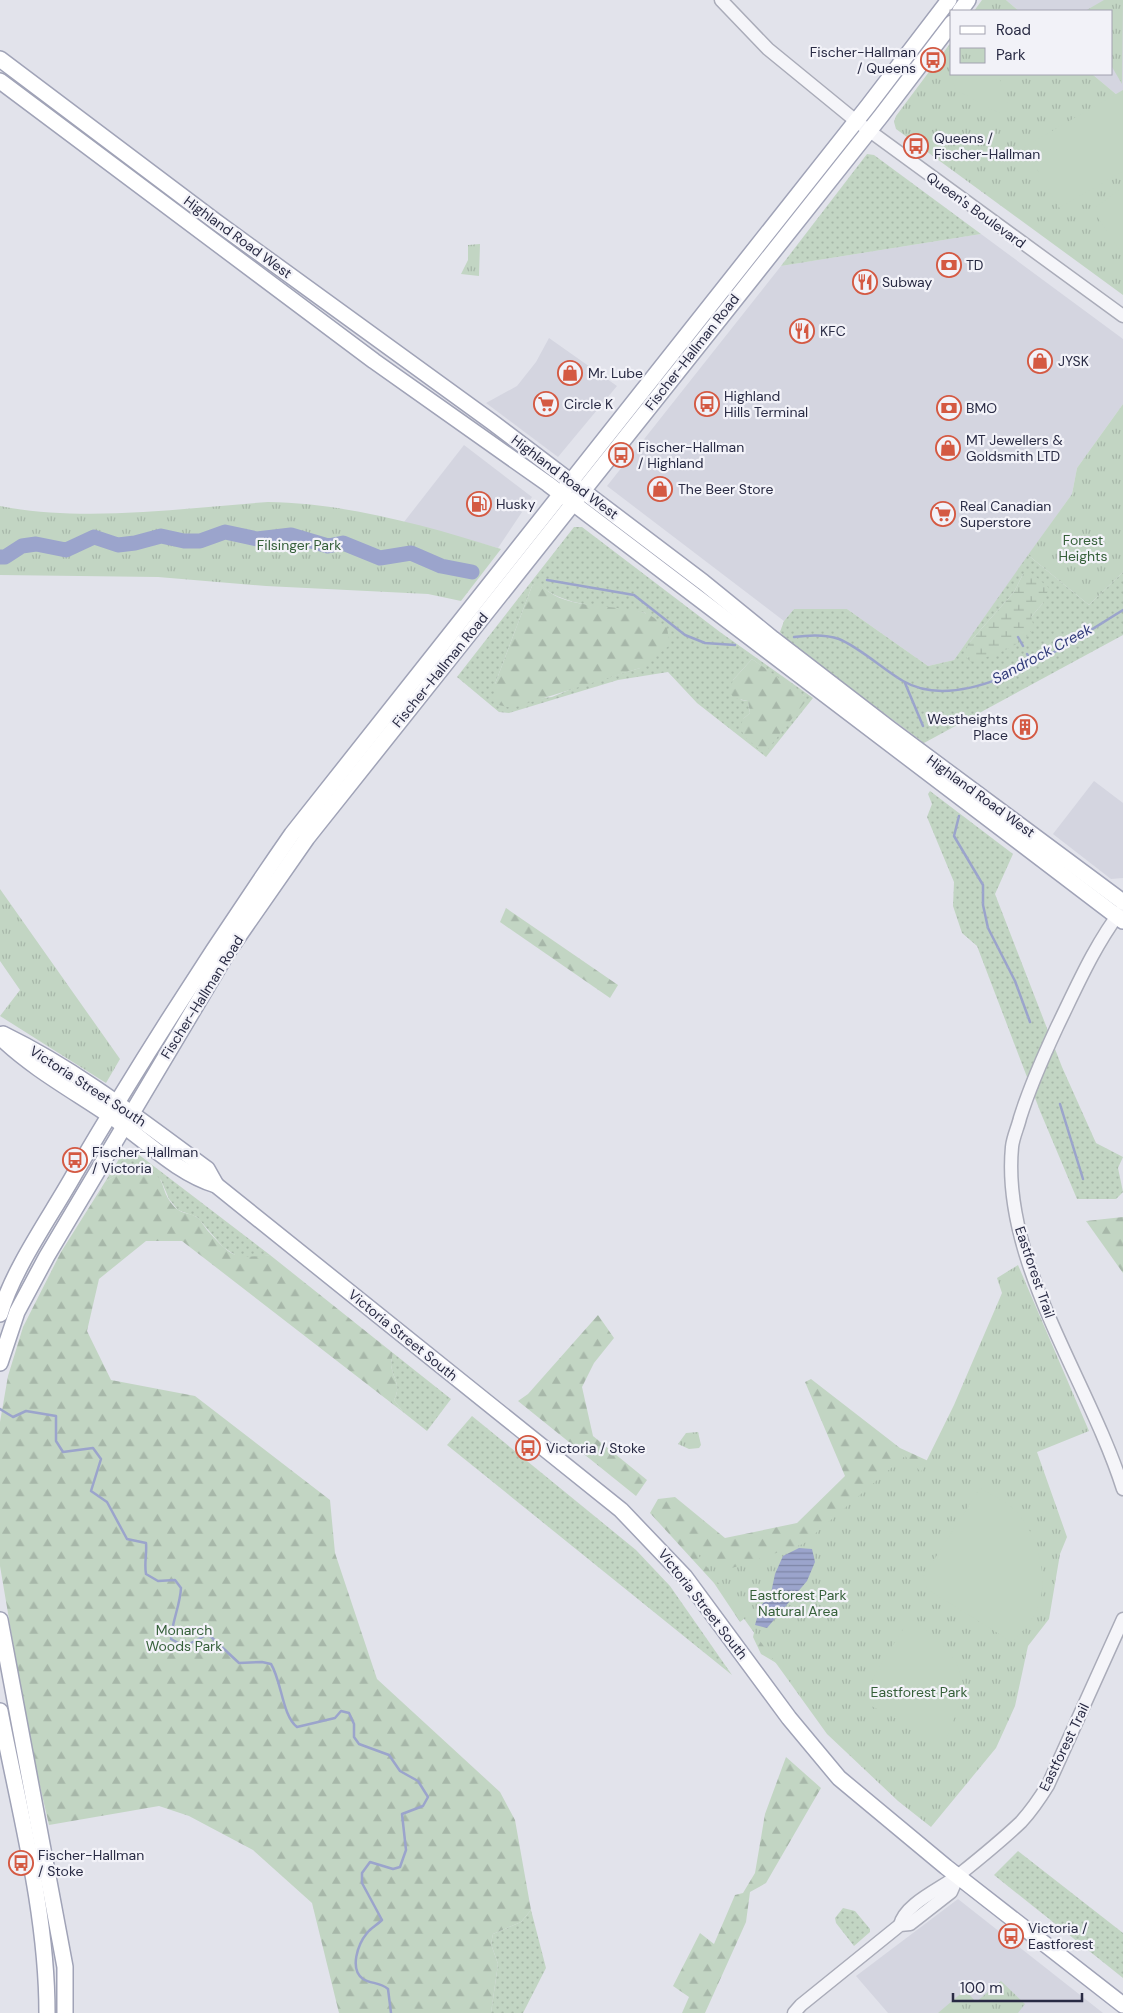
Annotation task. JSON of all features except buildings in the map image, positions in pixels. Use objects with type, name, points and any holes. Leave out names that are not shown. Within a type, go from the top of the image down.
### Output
[{"type":"main road","name":"Fischer-Hallman Road","points":[[0,1314],[6,1294],[113,1109],[216,944],[292,834],[856,121],[949,0]]},
{"type":"main road","name":"Fischer-Hallman Road","points":[[0,1363],[17,1312],[28,1290],[229,950],[307,838],[869,131],[950,25]]},
{"type":"main road","name":"Highland Road West","points":[[0,59],[215,221],[571,481],[1121,912]]},
{"type":"main road","name":"Highland Road West","points":[[0,81],[374,361],[561,494],[1121,912]]},
{"type":"main road","name":"Victoria Street South","points":[[0,1032],[26,1045],[128,1120],[197,1179],[216,1185],[621,1510],[685,1577],[823,1761],[858,1796],[1123,2005]]},
{"type":"main road","name":"Victoria Street South","points":[[0,1037],[20,1056],[113,1109]]},
{"type":"main road","points":[[0,1620],[65,1967],[65,2013]]},
{"type":"main road","points":[[0,1711],[37,1907],[47,1974],[47,2013]]},
{"type":"street","name":"Queen's Boulevard","points":[[721,0],[768,49],[856,121],[1123,316]]},
{"type":"street","name":"Eastforest Trail","points":[[1121,912],[1095,950],[1033,1077],[1012,1146],[1012,1181],[1014,1208],[1026,1256],[1059,1339],[1114,1462],[1123,1489]]},
{"type":"street","name":"Eastforest Trail","points":[[794,2013],[801,2004],[900,1926],[902,1917],[942,1884],[958,1876],[1020,1822],[1048,1785],[1123,1619]]},
{"type":"shaded area","points":[[1006,0],[1123,0],[1123,100],[1093,75],[1113,75],[1113,10],[1018,10]]},
{"type":"shaded area","points":[[981,234],[1123,339],[1123,404],[1077,468],[1072,494],[954,660],[928,666],[847,609],[794,609],[784,621],[607,486],[781,266]]},
{"type":"shaded area","points":[[549,338],[617,386],[558,457],[486,403],[517,386],[536,362]]},
{"type":"shaded area","points":[[464,445],[532,497],[498,548],[404,522]]},
{"type":"shaded area","points":[[1094,781],[1123,803],[1123,878],[1111,879],[1053,834]]},
{"type":"shaded area","points":[[958,1899],[1103,2013],[888,2013],[856,1976]]},
{"type":"green space","points":[[982,0],[1006,0],[1018,10],[975,10]]},
{"type":"green space","points":[[1104,0],[1123,0],[1122,84],[1113,69],[1113,10],[1087,10]]},
{"type":"green space","points":[[950,44],[950,75],[1093,75],[1123,100],[1123,295],[896,129],[894,122],[896,116]]},
{"type":"green space","points":[[956,75],[998,75],[1009,106],[1003,115],[956,90],[952,79]]},
{"type":"green space","points":[[1123,90],[1123,171],[1059,208],[1024,147]]},
{"type":"green space","points":[[867,154],[874,155],[981,234],[781,266]]},
{"type":"green space","points":[[1123,188],[1123,255],[1092,209]]},
{"type":"green space","points":[[480,244],[479,276],[461,274],[468,260],[468,245]]},
{"type":"green space","name":"Forest Heights","points":[[1123,404],[1123,572],[1089,605],[1028,555],[1072,494],[1077,468]]},
{"type":"green space","name":"Filsinger Park","points":[[268,502],[297,503],[386,517],[501,549],[461,601],[428,594],[266,586],[158,577],[0,575],[0,506],[33,511],[100,514]]},
{"type":"green space","points":[[574,527],[582,527],[720,632],[813,698],[766,757],[697,703],[668,672],[618,680],[509,713],[499,712],[457,677]],"holes":[[[539,583],[548,591],[573,602],[646,613],[640,668],[579,686],[552,697],[495,704],[495,684],[532,586]],[[752,659],[799,694],[804,696],[743,719],[750,713],[748,701],[741,700],[733,680]]]},
{"type":"green space","points":[[1028,555],[1089,605],[1123,572],[1123,635],[924,743],[790,643],[780,632],[784,621],[794,609],[847,609],[928,666],[954,660]],"holes":[[[1023,574],[1043,603],[1031,617],[968,644],[1014,592]]]},
{"type":"green space","points":[[1029,571],[1049,588],[1043,603],[1031,617],[1034,627],[1022,640],[1006,650],[971,662],[965,656],[968,644],[1014,592],[1023,574]]},
{"type":"green space","points":[[539,582],[548,591],[560,598],[573,602],[648,614],[667,628],[670,645],[640,668],[512,708],[494,704],[495,684],[532,586]]},
{"type":"green space","points":[[752,659],[804,696],[806,701],[764,754],[745,737],[740,728],[743,719],[750,713],[748,701],[734,698],[729,692],[733,680]]},
{"type":"green space","points":[[930,791],[1013,854],[995,894],[1062,1067],[1096,1143],[1123,1157],[1118,1168],[1123,1192],[1116,1199],[1077,1199],[1040,1111],[977,946],[962,933],[953,906],[954,882],[927,817],[932,804],[928,794]]},
{"type":"green space","points":[[0,889],[120,1059],[106,1083],[0,1016],[20,990],[0,961]]},
{"type":"green space","points":[[506,908],[618,985],[610,998],[500,922]]},
{"type":"green space","points":[[130,1148],[270,1255],[249,1259],[238,1257],[223,1247],[197,1217],[178,1210],[169,1199],[161,1180],[128,1168],[105,1182],[122,1154]]},
{"type":"green space","name":"Monarch Woods Park","points":[[128,1168],[153,1173],[158,1177],[170,1201],[177,1209],[198,1218],[207,1230],[229,1251],[248,1257],[270,1255],[393,1353],[391,1365],[397,1386],[394,1400],[403,1412],[182,1241],[146,1241],[99,1279],[87,1331],[111,1380],[195,1396],[330,1500],[335,1553],[377,1679],[500,1792],[515,1820],[531,1910],[521,1922],[493,1934],[491,1944],[498,1964],[491,2013],[339,2013],[312,1903],[253,1850],[189,1816],[159,1806],[49,1825],[30,1743],[0,1566],[0,1422],[8,1376],[23,1327],[61,1252],[105,1182]]},
{"type":"green space","points":[[1123,1217],[1123,1273],[1086,1221]]},
{"type":"green space","name":"Eastforest Park","points":[[1018,1265],[1089,1431],[1037,1452],[1067,1537],[1060,1554],[1049,1619],[1028,1646],[1015,1706],[996,1748],[931,1827],[898,1801],[827,1734],[696,1552],[732,1568],[803,1544],[905,1456],[921,1472],[954,1405],[1002,1293],[997,1278]]},
{"type":"green space","points":[[598,1315],[614,1338],[594,1363],[582,1387],[593,1436],[647,1480],[636,1496],[518,1401],[528,1394]]},
{"type":"green space","points":[[393,1353],[451,1399],[427,1431],[403,1412],[394,1400],[397,1386],[391,1365]]},
{"type":"green space","name":"Eastforest Park Natural Area","points":[[811,1379],[900,1448],[937,1465],[845,1704],[761,1654],[753,1637],[760,1607],[740,1622],[714,1583],[650,1513],[658,1499],[675,1497],[725,1538],[797,1523],[845,1476],[805,1382]]},
{"type":"green space","points":[[472,1416],[636,1550],[670,1586],[732,1675],[447,1445]]},
{"type":"green space","points":[[698,1432],[701,1445],[699,1448],[689,1449],[678,1444],[686,1433]]},
{"type":"green space","points":[[980,1488],[1004,1501],[1016,1511],[1029,1530],[1041,1565],[1042,1589],[1038,1607],[1029,1623],[1012,1642],[928,1590],[923,1577]]},
{"type":"green space","points":[[910,1618],[935,1636],[957,1663],[965,1690],[945,1743],[863,1702],[876,1672]]},
{"type":"green space","points":[[786,1757],[821,1788],[766,1883],[750,1892],[746,1922],[705,2013],[682,2013],[689,1997],[673,1986],[700,1933],[714,1944],[735,1895],[743,1893],[755,1873],[765,1814]]},
{"type":"green space","points":[[1018,1851],[1123,1933],[1123,1978],[994,1875]]},
{"type":"green space","points":[[843,1908],[855,1911],[870,1929],[870,1932],[854,1946],[836,1923],[835,1918]]},
{"type":"green space","points":[[531,1910],[546,1968],[523,2013],[491,2013],[498,1964],[491,1944],[493,1934],[521,1922]]},
{"type":"green space","points":[[1001,1981],[1025,2004],[1018,2013],[938,2013],[965,1990],[976,2002]]},
{"type":"water","points":[[799,1548],[812,1549],[815,1562],[807,1581],[767,1628],[755,1625],[760,1607],[771,1593],[775,1574],[783,1556]]},
{"type":"waterway","name":"Sandrock Creek","points":[[0,557],[5,557],[22,546],[36,544],[66,550],[94,537],[118,545],[135,543],[161,536],[184,541],[200,541],[225,532],[257,539],[291,535],[328,546],[343,543],[380,558],[411,553],[441,566],[472,572]]},
{"type":"waterway","name":"Sandrock Creek","points":[[547,580],[634,595],[685,635],[705,643],[735,645]]},
{"type":"waterway","name":"Sandrock Creek","points":[[794,637],[817,635],[839,639],[855,647],[903,681],[928,690],[956,690],[986,683],[1017,671],[1075,640],[1123,610]]},
{"type":"waterway","points":[[1018,637],[1023,646]]},
{"type":"waterway","points":[[1027,654],[1032,662]]},
{"type":"waterway","points":[[905,683],[923,726]]},
{"type":"waterway","points":[[959,816],[954,836],[983,885],[983,905],[988,928],[1015,981],[1030,1022]]},
{"type":"waterway","points":[[1060,1104],[1083,1179]]},
{"type":"waterway","points":[[0,1409],[13,1417],[26,1411],[56,1416],[56,1441],[63,1452],[93,1448],[101,1459],[91,1491],[107,1502],[127,1539],[146,1543],[146,1574],[158,1581],[175,1580],[181,1588],[171,1639],[182,1645],[191,1643],[208,1634],[239,1663],[262,1662],[271,1664],[275,1671],[288,1715],[297,1727],[335,1718],[341,1711],[349,1713],[354,1724],[354,1737],[359,1744],[389,1755],[400,1771],[418,1781],[428,1797],[423,1806],[402,1814],[406,1850],[400,1867],[393,1869],[370,1862],[362,1873],[362,1883],[382,1920],[369,1931],[361,1943],[356,1956],[356,1969],[363,1979],[388,1989],[391,2013]]},
{"type":"place","name":"Fischer-Hallman / Queens","points":[[933,60]]},
{"type":"place","name":"Queens / Fischer-Hallman","points":[[916,146]]},
{"type":"place","name":"TD","points":[[949,265]]},
{"type":"place","name":"Subway","points":[[865,282]]},
{"type":"place","name":"KFC","points":[[802,331]]},
{"type":"place","name":"JYSK","points":[[1040,361]]},
{"type":"place","name":"Mr. Lube","points":[[570,373]]},
{"type":"place","name":"Circle K","points":[[546,404]]},
{"type":"place","name":"Highland Hills Terminal","points":[[707,404]]},
{"type":"place","name":"BMO","points":[[949,408]]},
{"type":"place","name":"MT Jewellers & Goldsmith LTD","points":[[948,448]]},
{"type":"place","name":"Fischer-Hallman / Highland","points":[[621,455]]},
{"type":"place","name":"The Beer Store","points":[[660,489]]},
{"type":"place","name":"Husky","points":[[479,504]]},
{"type":"place","name":"Real Canadian Superstore","points":[[943,514]]},
{"type":"place","name":"Westheights Place","points":[[1025,727]]},
{"type":"place","name":"Fischer-Hallman / Victoria","points":[[75,1160]]},
{"type":"place","name":"Victoria / Stoke","points":[[528,1448]]},
{"type":"place","name":"Fischer-Hallman / Stoke","points":[[21,1863]]},
{"type":"place","name":"Victoria / Eastforest","points":[[1011,1936]]}]
